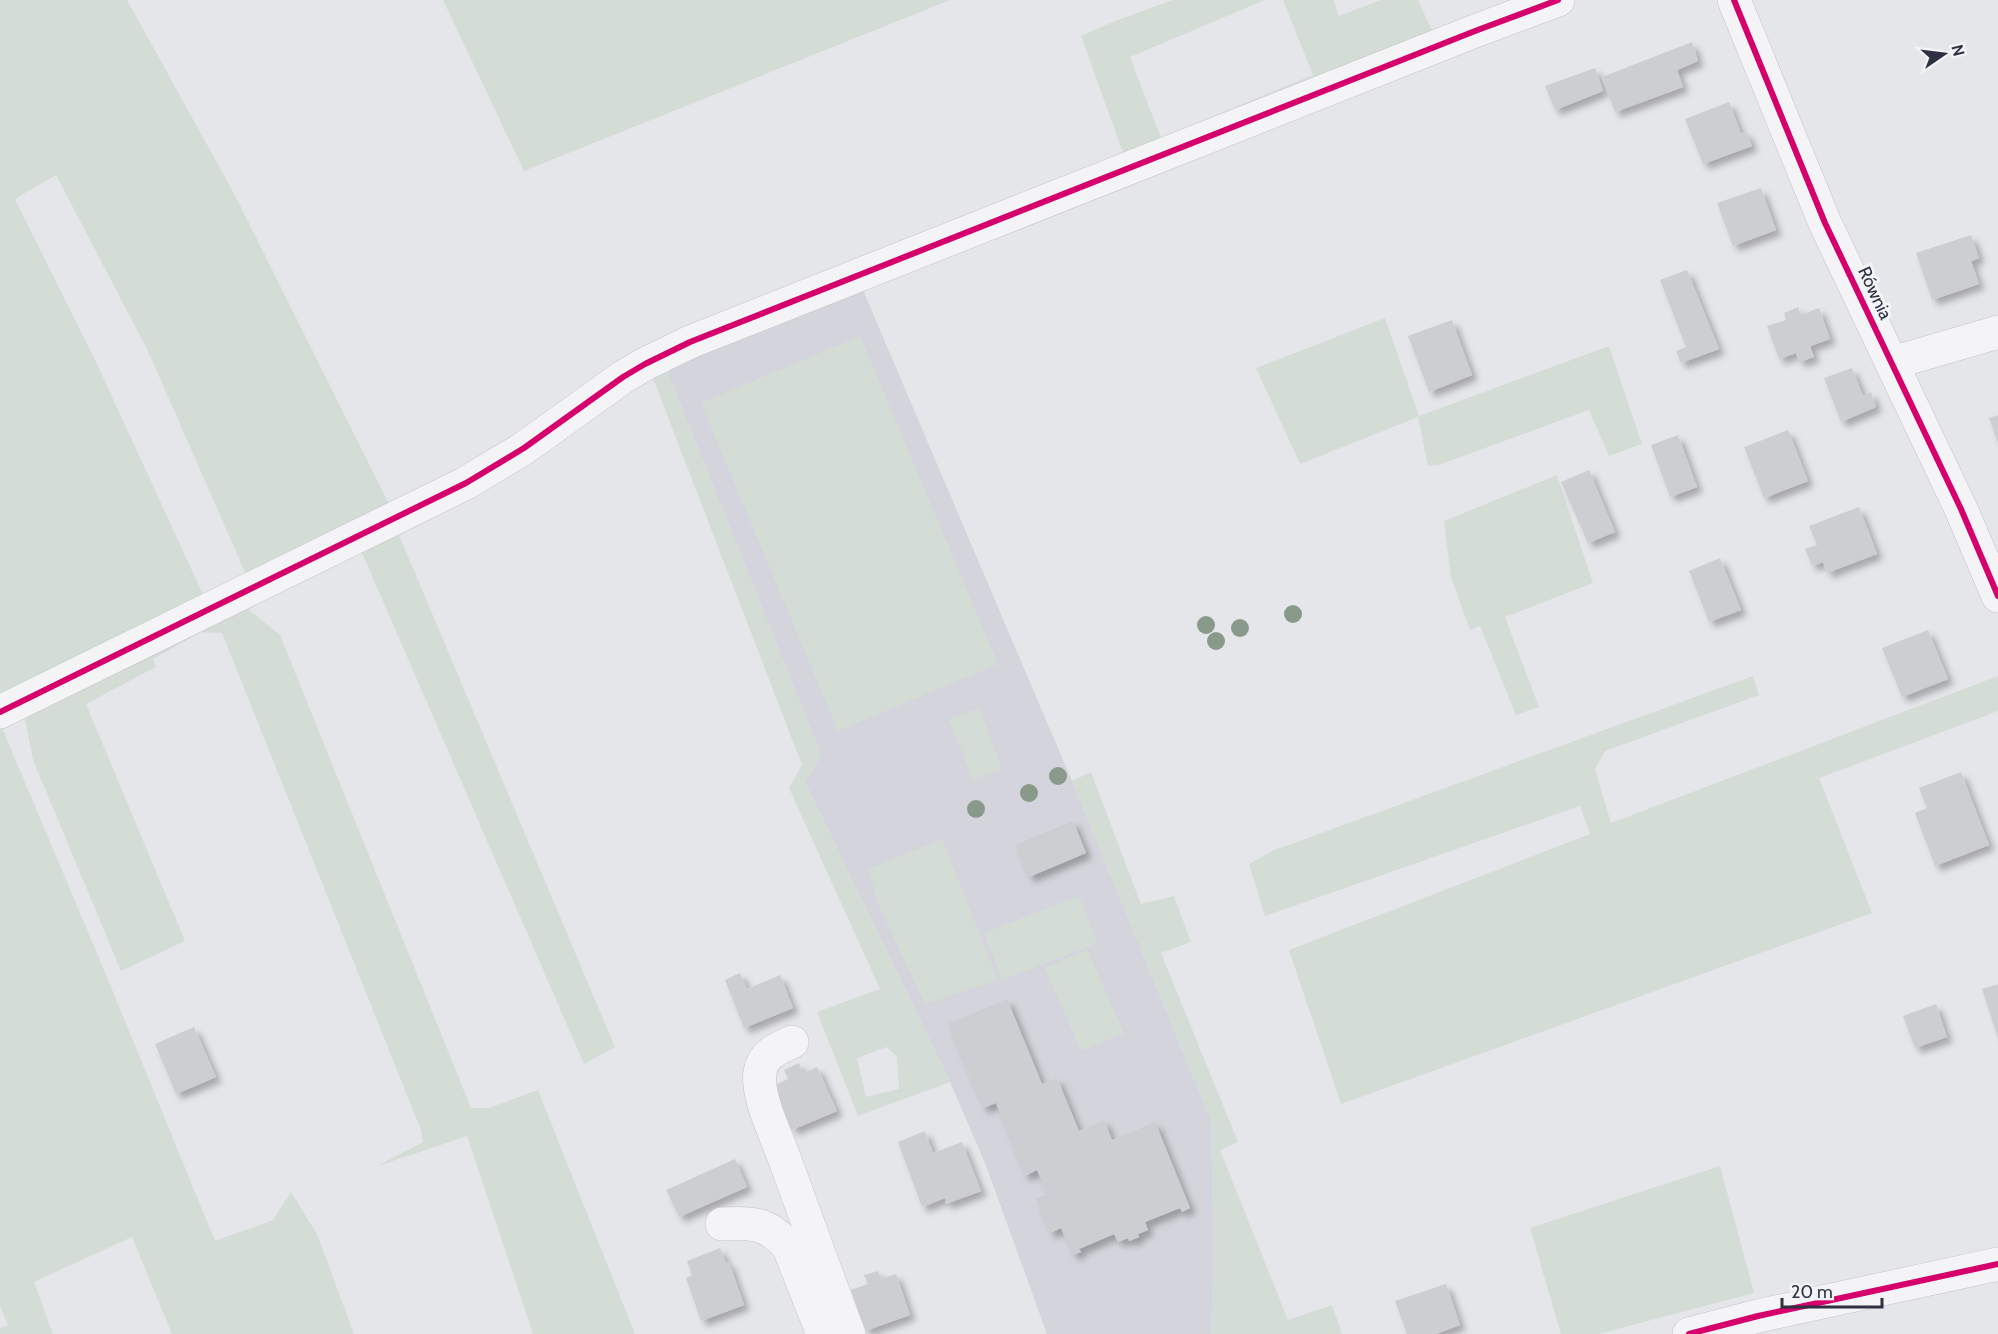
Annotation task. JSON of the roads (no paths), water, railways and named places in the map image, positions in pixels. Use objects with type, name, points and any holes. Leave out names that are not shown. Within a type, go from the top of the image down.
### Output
[{"type":"street","points":[[0,712],[466,483],[524,448],[623,377],[690,342],[1464,35],[1558,0]]},
{"type":"street","name":"Równia","points":[[1734,0],[1825,224],[1961,508],[1998,596]]},
{"type":"street","points":[[1892,363],[1998,332]]},
{"type":"street","points":[[792,1042],[771,1052],[764,1060],[759,1080],[777,1138],[849,1334]]},
{"type":"street","points":[[722,1224],[740,1223],[762,1226],[781,1238],[789,1248],[823,1334]]},
{"type":"street","points":[[1689,1334],[1758,1316],[1998,1264]]}]
